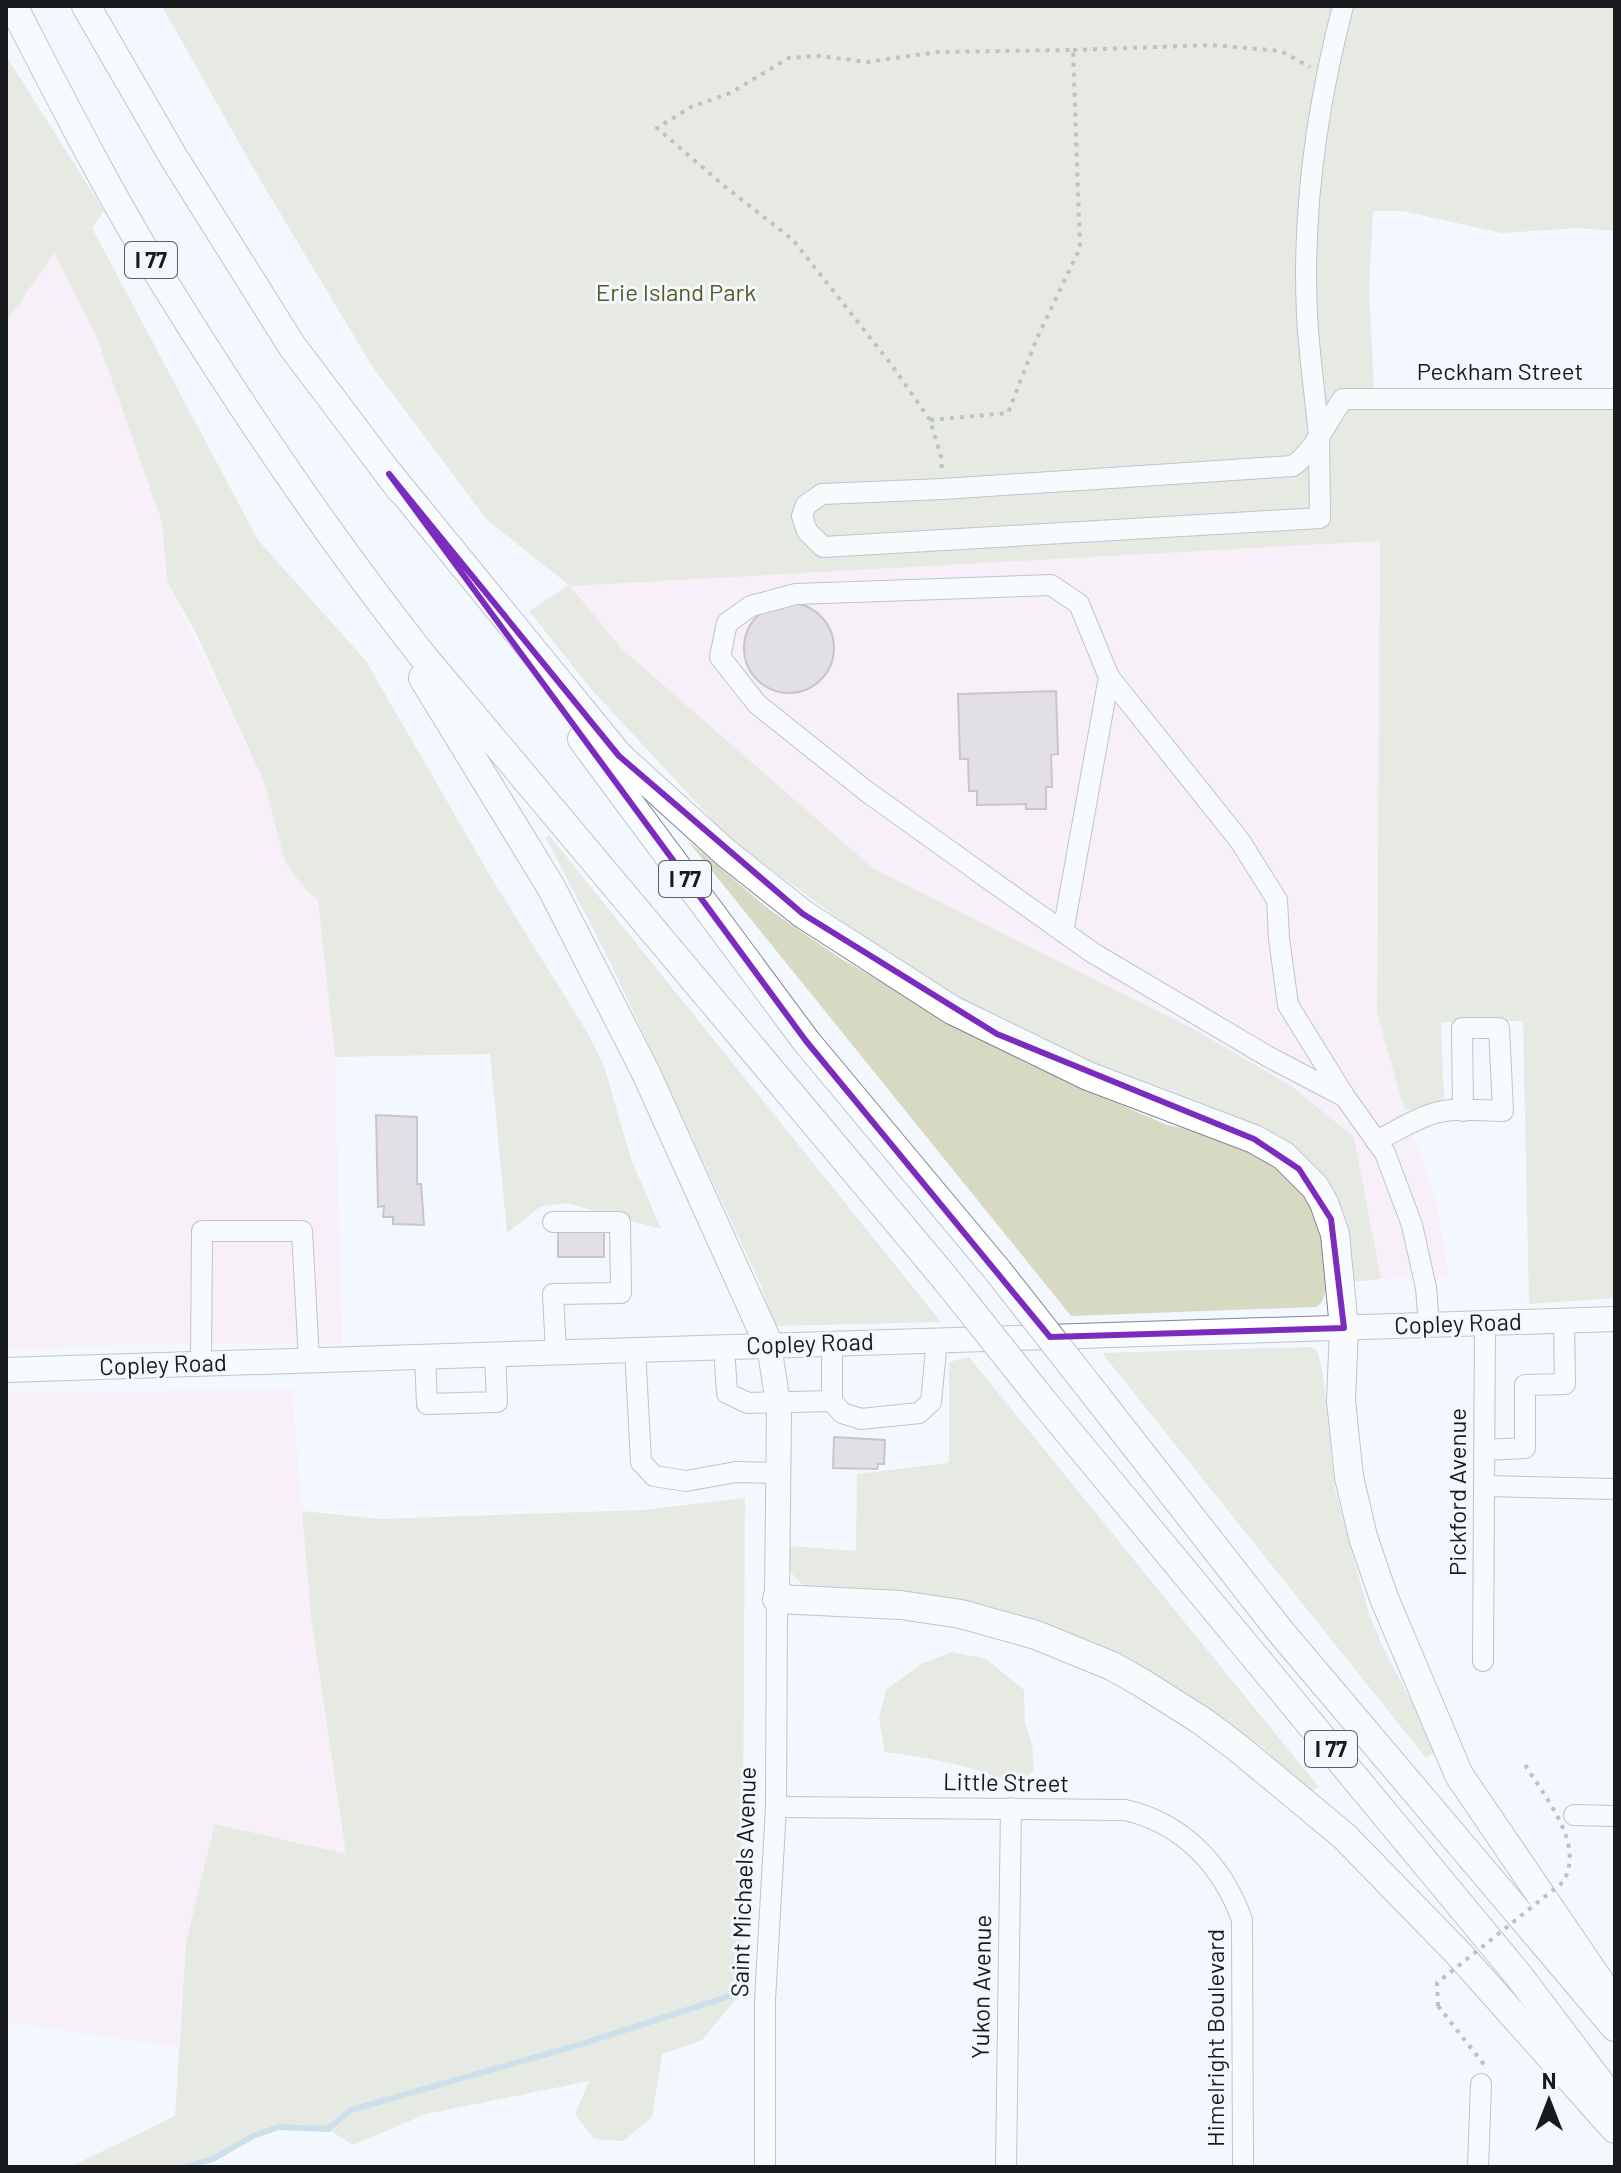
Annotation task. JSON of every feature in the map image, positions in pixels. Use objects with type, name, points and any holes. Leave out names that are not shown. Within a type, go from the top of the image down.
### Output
[{"type":"highway","name":"I 77","points":[[13,6],[78,131],[167,289],[307,503],[362,578],[421,654],[944,1277],[1042,1400],[1519,1976],[1615,2103]]},
{"type":"highway","name":"I 77","points":[[86,6],[174,158],[292,346],[806,1041],[998,1271],[1280,1631],[1615,2027]]},
{"type":"highway","points":[[389,474],[619,756],[726,853],[803,914],[922,992],[997,1034],[1088,1076],[1254,1139],[1284,1156],[1315,1187],[1335,1234],[1344,1328],[1341,1401],[1349,1477],[1363,1537],[1400,1638],[1459,1775],[1615,2004]]},
{"type":"highway","points":[[362,578],[551,887],[646,1073],[769,1345]]},
{"type":"highway","points":[[777,1599],[901,1605],[961,1614],[1046,1639],[1112,1666],[1142,1683],[1238,1748],[1344,1836],[1458,1953],[1615,2129]]},
{"type":"main road","name":"Copley Road","points":[[6,1370],[1615,1319]]},
{"type":"main road","points":[[769,1345],[778,1404],[777,1599]]},
{"type":"street","points":[[1319,435],[1304,458],[1293,466],[822,494],[806,505],[802,516],[807,531],[823,547],[1320,518],[1319,435],[1307,316],[1306,257],[1313,157],[1326,76],[1343,6]]},
{"type":"street","name":"Peckham Street","points":[[1319,435],[1343,399],[1615,399]]},
{"type":"street","points":[[1345,1097],[1267,1056],[1093,953],[854,782],[757,704],[720,657],[727,623],[751,606],[796,594],[1051,585],[1079,604],[1109,677],[1240,841],[1277,900],[1288,1005],[1345,1097],[1385,1153],[1412,1225],[1426,1288],[1429,1325]]},
{"type":"street","points":[[1063,932],[1109,677]]},
{"type":"street","points":[[1376,1141],[1422,1117],[1442,1111],[1463,1111]]},
{"type":"street","points":[[553,1222],[620,1222],[621,1293],[553,1294],[556,1352]]},
{"type":"street","points":[[201,1364],[202,1231],[302,1231],[309,1360]]},
{"type":"street","points":[[1485,1450],[1525,1448],[1525,1385],[1565,1384],[1564,1321]]},
{"type":"street","name":"Pickford Avenue","points":[[1483,1661],[1485,1324]]},
{"type":"street","points":[[832,1343],[832,1401],[842,1413],[861,1419],[919,1413],[931,1402],[937,1340]]},
{"type":"street","points":[[724,1346],[727,1393],[748,1403],[832,1401]]},
{"type":"street","points":[[635,1349],[641,1462],[654,1476],[686,1481],[736,1472],[779,1473]]},
{"type":"street","points":[[425,1356],[427,1404],[497,1402],[495,1354]]},
{"type":"street","points":[[1485,1486],[1615,1489]]},
{"type":"street","name":"Saint Michaels Avenue","points":[[765,2167],[765,2000],[776,1807],[777,1599]]},
{"type":"street","name":"Little Street","points":[[776,1807],[1125,1810],[1171,1827],[1216,1868]]},
{"type":"street","name":"Yukon Avenue","points":[[1006,2167],[1011,1808]]},
{"type":"street","points":[[1574,1815],[1615,1816]]},
{"type":"street","name":"Himelright Boulevard","points":[[1216,1868],[1233,1893],[1242,1920],[1243,2167]]},
{"type":"street","points":[[1478,2167],[1481,2089]]},
{"type":"path","points":[[943,489],[941,457],[930,420],[891,364],[793,240],[657,128],[691,107],[730,93],[789,58],[820,56],[867,62],[938,52],[1211,45],[1281,51],[1326,76]]},
{"type":"path","points":[[930,420],[1008,413],[1037,338],[1080,248],[1073,50]]},
{"type":"path","points":[[1481,2089],[1494,2089],[1492,2074],[1438,2006],[1437,1983],[1563,1882],[1570,1870],[1567,1834],[1524,1763]]},
{"type":"highlighted area","points":[[389,474],[619,756],[803,914],[997,1034],[1254,1139],[1299,1169],[1331,1219],[1344,1328],[1050,1337],[806,1041]]},
{"type":"shaded area","points":[[54,253],[96,335],[162,522],[167,581],[264,782],[285,862],[305,889],[318,900],[335,1057],[342,1343],[118,1345],[6,1350],[6,322]]},
{"type":"shaded area","points":[[1380,541],[1377,1012],[1401,1099],[1437,1202],[1449,1277],[1381,1279],[1354,1137],[1195,1030],[874,869],[622,649],[569,585]]},
{"type":"shaded area","points":[[292,1389],[311,1617],[346,1855],[215,1825],[186,1942],[178,2047],[6,2022],[6,1393]]},
{"type":"green space","name":"Erie Island Park","points":[[162,6],[1615,6],[1615,231],[1578,228],[1502,233],[1403,211],[1373,211],[1369,291],[1375,408],[1615,406],[1615,1298],[1529,1304],[1523,1021],[1441,1022],[1444,1100],[1405,1111],[1401,1099],[1377,1012],[1380,541],[570,586],[622,649],[874,869],[1195,1030],[1291,1086],[1354,1137],[1381,1279],[1351,1282],[1344,1220],[1319,1170],[1279,1135],[1090,1061],[928,984],[730,839],[592,690],[529,611],[569,585],[487,520],[372,366],[259,178]]},
{"type":"green space","points":[[6,56],[104,211],[92,228],[258,540],[366,661],[489,874],[587,1032],[604,1066],[631,1159],[661,1229],[566,1203],[540,1207],[507,1233],[490,1054],[335,1057],[318,900],[305,889],[285,862],[264,782],[197,635],[167,581],[162,522],[96,335],[54,253],[6,322]]},
{"type":"green space","points":[[549,835],[941,1322],[774,1326],[762,1287],[609,960],[546,838]]},
{"type":"green space","points":[[687,840],[770,910],[843,960],[1028,1064],[1167,1125],[1215,1135],[1272,1161],[1289,1175],[1311,1205],[1322,1237],[1327,1287],[1322,1302],[1316,1307],[1071,1316]]},
{"type":"green space","points":[[1311,1347],[1317,1351],[1323,1374],[1335,1489],[1369,1614],[1437,1752],[1426,1758],[1102,1353]]},
{"type":"green space","points":[[969,1357],[1318,1786],[1311,1793],[1261,1746],[1148,1671],[805,1588],[788,1569],[789,1546],[856,1551],[857,1474],[949,1463],[949,1362]]},
{"type":"green space","points":[[745,1498],[742,1992],[702,2040],[662,2054],[652,2117],[623,2141],[594,2139],[575,2114],[589,2081],[426,2114],[353,2145],[328,2129],[279,2127],[253,2136],[213,2159],[184,2167],[70,2167],[175,2116],[186,1942],[215,1824],[346,1854],[311,1617],[302,1511],[380,1519],[643,1510]]},
{"type":"green space","points":[[952,1652],[986,1659],[1024,1690],[1025,1723],[1032,1744],[1034,1770],[1018,1785],[953,1764],[885,1752],[879,1718],[886,1690],[921,1664]]},
{"type":"building","points":[[789,603],[806,606],[821,616],[831,631],[834,648],[831,665],[821,680],[806,690],[789,693],[772,690],[757,680],[747,665],[744,648],[747,631],[757,616],[772,606]]},
{"type":"building","points":[[1056,691],[1058,754],[1051,755],[1052,787],[1046,787],[1046,809],[1026,809],[1026,804],[977,805],[977,791],[969,791],[968,759],[960,759],[958,694]]},
{"type":"building","points":[[376,1115],[417,1117],[417,1184],[421,1184],[424,1225],[393,1224],[393,1217],[383,1217],[384,1206],[378,1207]]},
{"type":"building","points":[[604,1229],[604,1257],[558,1257],[558,1230]]},
{"type":"building","points":[[834,1437],[885,1440],[884,1464],[878,1464],[877,1469],[833,1468]]},
{"type":"waterway","points":[[184,2167],[213,2159],[253,2136],[279,2127],[328,2129],[351,2110],[585,2043],[742,1992]]}]
